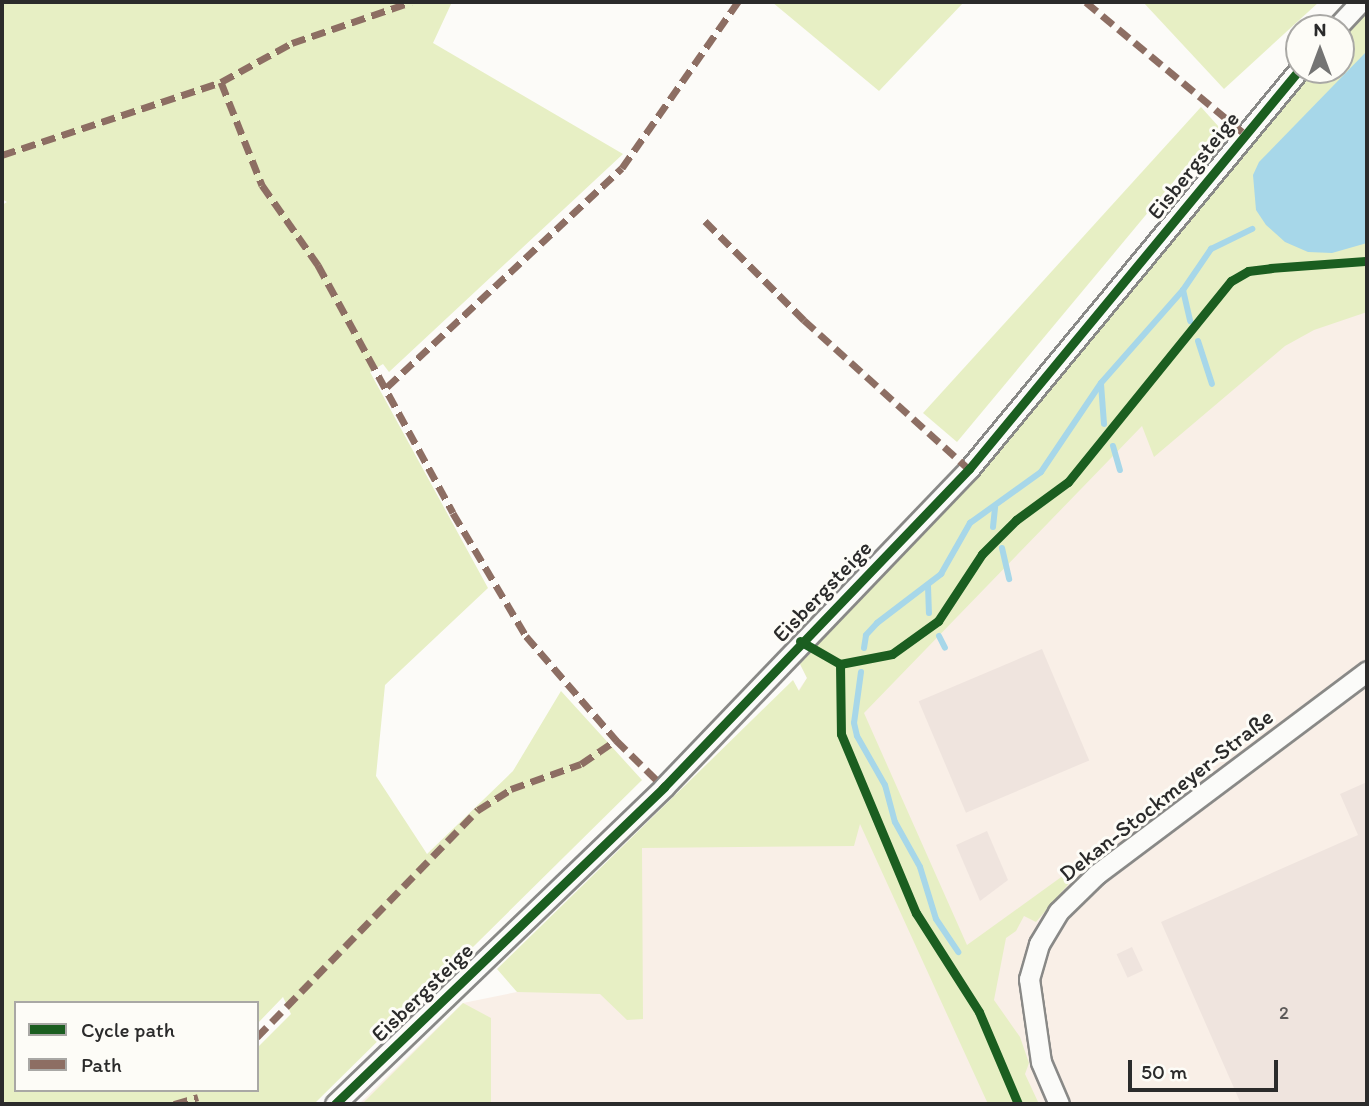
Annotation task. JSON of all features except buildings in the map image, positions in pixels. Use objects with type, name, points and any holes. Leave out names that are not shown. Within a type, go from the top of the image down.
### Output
[{"type":"street","name":"Eisbergsteige","points":[[335,1104],[664,787],[969,469],[1287,84]]},
{"type":"street","name":"Dekan-Stockmeyer-Straße","points":[[1059,1104],[1038,1049],[1029,979],[1039,944],[1058,912],[1097,874],[1367,671]]},
{"type":"shaded area","points":[[1367,6],[1367,1104],[359,1104],[463,1003],[517,992],[642,987],[642,848],[798,691],[807,678],[800,664],[926,529],[1099,330],[1299,84],[1355,84],[1355,36]]},
{"type":"green space","points":[[2,2],[452,2],[433,43],[623,154],[389,372],[383,364],[370,372],[488,588],[385,685],[376,776],[427,854],[513,771],[561,691],[642,780],[314,1104],[2,1104],[2,205],[7,202],[2,199]]},
{"type":"green space","points":[[772,2],[964,2],[879,91]]},
{"type":"green space","points":[[1143,2],[1319,2],[1306,14],[1285,14],[1285,33],[1224,89]]},
{"type":"green space","points":[[1367,6],[1367,312],[1314,330],[1285,346],[1154,457],[1142,426],[864,713],[967,945],[1082,862],[1084,866],[1036,922],[1024,916],[1016,931],[1006,938],[994,1000],[1020,1037],[1029,1063],[1025,1074],[1039,1104],[988,1104],[860,824],[854,846],[642,848],[643,1019],[627,1020],[600,994],[517,992],[497,969],[793,680],[799,691],[807,678],[800,664],[926,529],[1099,330],[1299,84],[1355,84],[1355,20]]},
{"type":"green space","points":[[1201,107],[1219,127],[957,442],[923,413]]},
{"type":"green space","points":[[463,1003],[491,1018],[491,1104],[362,1104]]},
{"type":"water","points":[[1367,51],[1367,243],[1332,253],[1308,252],[1285,242],[1266,225],[1256,210],[1253,175],[1259,162],[1335,84],[1355,84],[1355,63]]},
{"type":"waterway","points":[[864,648],[866,635],[877,623],[941,574],[970,523],[1041,472],[1101,383],[1183,290],[1211,249],[1252,229]]},
{"type":"waterway","points":[[1183,290],[1190,321]]},
{"type":"waterway","points":[[1198,341],[1212,384]]},
{"type":"waterway","points":[[1101,384],[1104,424]]},
{"type":"waterway","points":[[1113,446],[1120,470]]},
{"type":"waterway","points":[[993,527],[995,507]]},
{"type":"waterway","points":[[1002,548],[1009,579]]},
{"type":"waterway","points":[[928,586],[929,613]]},
{"type":"waterway","points":[[939,636],[945,648]]},
{"type":"waterway","points":[[861,672],[854,723],[857,736],[885,785],[895,822],[920,867],[936,919],[958,952]]},
{"type":"marked path","points":[[2,155],[221,82],[292,43],[411,2]]},
{"type":"marked path","points":[[387,387],[622,168],[738,2]]},
{"type":"marked path","points":[[1086,2],[1244,133]]},
{"type":"marked path","points":[[221,82],[262,185],[318,265],[453,513],[526,636],[616,740],[664,787]]},
{"type":"marked path","points":[[705,221],[804,320],[969,469]]},
{"type":"marked path","points":[[259,1035],[478,810],[511,789],[581,764],[616,740]]},
{"type":"marked path","points":[[174,1104],[198,1097]]},
{"type":"cycle path","points":[[335,1104],[664,787],[969,469],[1287,84]]},
{"type":"cycle path","points":[[840,664],[892,654],[938,621],[982,554],[1016,520],[1068,482],[1231,281],[1248,271],[1367,261]]},
{"type":"cycle path","points":[[800,641],[840,664],[841,734],[916,913],[979,1012],[1018,1104]]}]
